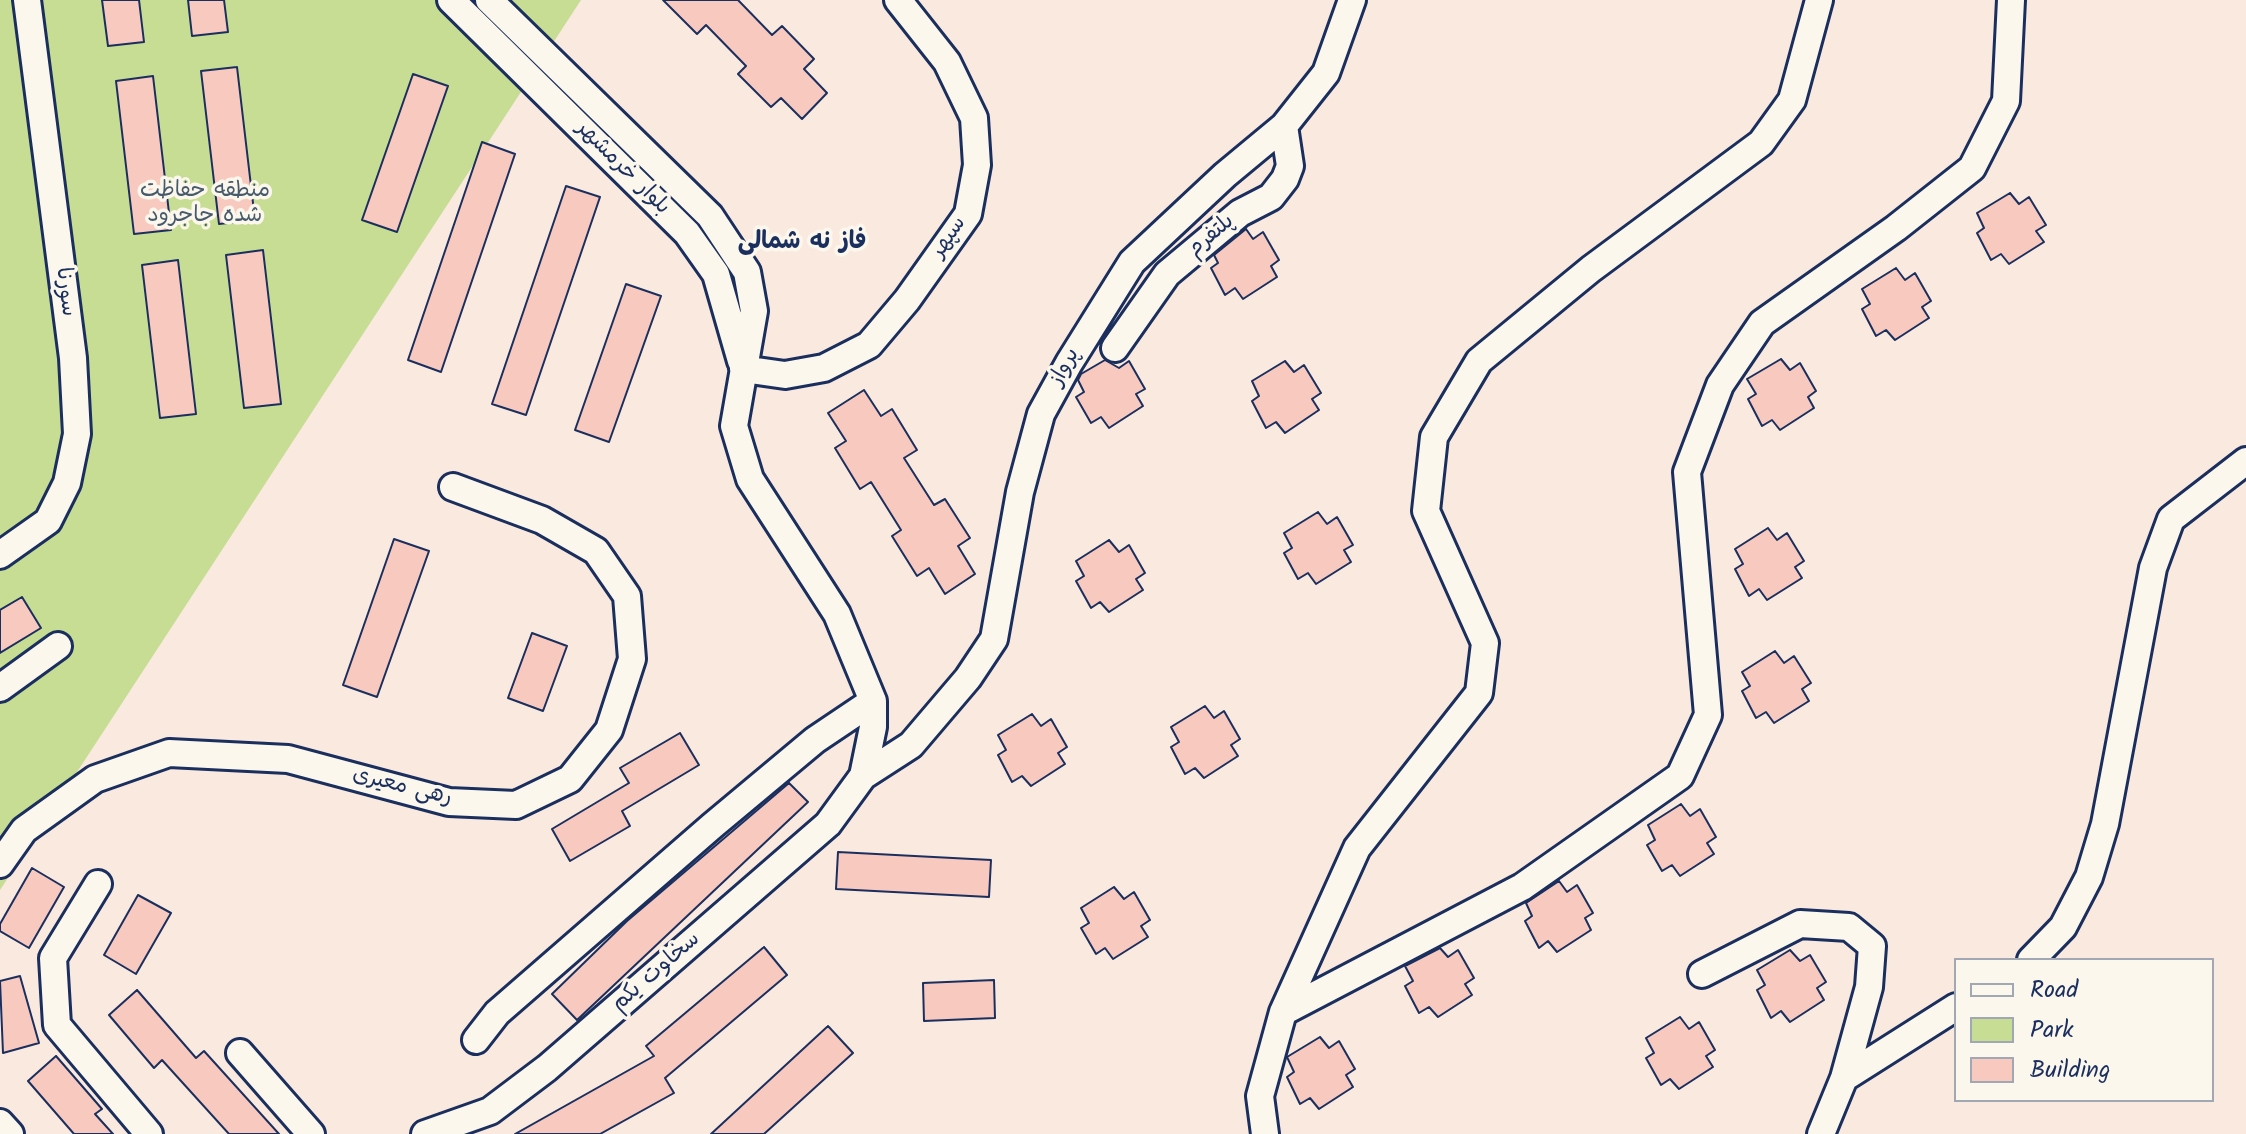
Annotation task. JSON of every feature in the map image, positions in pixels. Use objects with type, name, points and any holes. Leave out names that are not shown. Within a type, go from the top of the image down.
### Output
[{"type":"street","name":"سورنا","points":[[0,555],[48,521],[67,483],[77,434],[73,358],[27,0]]},
{"type":"street","name":"بلوار خرمشهر","points":[[451,0],[687,233],[716,274],[743,369]]},
{"type":"street","name":"بلوار خرمشهر","points":[[489,0],[710,216],[747,272],[754,311],[734,426],[750,479],[837,614],[873,701],[873,727],[863,776]]},
{"type":"street","name":"سپهر","points":[[743,369],[785,375],[824,368],[869,345],[907,300],[968,214],[977,165],[974,118],[947,62],[898,0]]},
{"type":"street","name":"پرواز","points":[[863,776],[911,745],[968,678],[994,639],[1020,492],[1041,414],[1100,308],[1132,262],[1225,175],[1284,126],[1326,73],[1352,0]]},
{"type":"street","points":[[1265,1134],[1260,1096],[1283,1012],[1357,848],[1479,693],[1485,643],[1426,511],[1434,437],[1479,361],[1591,269],[1761,143],[1792,100],[1819,0]]},
{"type":"street","points":[[1283,1012],[1522,887],[1680,776],[1708,715],[1687,472],[1720,385],[1762,323],[1896,228],[1972,168],[2006,101],[2011,0]]},
{"type":"street","name":"پلتفرم","points":[[1115,348],[1167,274],[1240,213],[1271,197],[1285,179],[1290,166],[1284,126]]},
{"type":"street","points":[[2033,958],[2063,927],[2089,877],[2105,824],[2153,568],[2171,519],[2246,461]]},
{"type":"street","name":"رهی معیری","points":[[0,864],[24,830],[95,779],[169,753],[288,759],[449,802],[516,805],[570,779],[609,730],[632,659],[627,596],[596,551],[542,520],[453,487]]},
{"type":"street","points":[[0,688],[58,646]]},
{"type":"street","points":[[476,1040],[497,1013],[712,826],[815,740],[873,701]]},
{"type":"street","name":"سخاوت یکم","points":[[425,1134],[490,1111],[547,1068],[828,824],[863,776]]},
{"type":"street","points":[[98,884],[53,958],[57,1025],[149,1134]]},
{"type":"street","points":[[1702,974],[1800,924],[1849,927],[1872,946],[1869,987],[1844,1078],[1821,1134]]},
{"type":"street","points":[[1844,1078],[1954,1008]]},
{"type":"street","points":[[240,1053],[311,1134]]},
{"type":"street","points":[[0,1123],[10,1134]]},
{"type":"green space","name":"منطقه حفاظت شده جاجرود","points":[[0,0],[581,0],[0,890]]},
{"type":"building","points":[[102,0],[139,0],[144,42],[108,46]]},
{"type":"building","points":[[188,0],[224,0],[228,32],[192,36]]},
{"type":"building","points":[[663,0],[738,0],[772,35],[782,26],[814,59],[804,69],[827,93],[802,119],[781,98],[771,107],[738,74],[746,66],[706,25],[697,34]]},
{"type":"building","points":[[237,67],[255,220],[219,224],[201,71]]},
{"type":"building","points":[[413,74],[448,86],[397,232],[362,220]]},
{"type":"building","points":[[153,76],[171,230],[134,234],[116,81]]},
{"type":"building","points":[[482,142],[515,154],[441,372],[408,360]]},
{"type":"building","points":[[566,186],[600,197],[526,415],[492,404]]},
{"type":"building","points":[[2010,193],[2019,204],[2029,197],[2046,225],[2036,231],[2044,242],[2009,264],[2001,254],[1991,260],[1977,233],[1984,228],[1977,213]]},
{"type":"building","points":[[1246,229],[1253,239],[1263,232],[1279,260],[1271,266],[1277,277],[1243,299],[1235,288],[1225,295],[1211,268],[1218,263],[1214,255]]},
{"type":"building","points":[[263,250],[281,404],[244,408],[226,255]]},
{"type":"building","points":[[178,260],[196,414],[160,418],[142,265]]},
{"type":"building","points":[[1896,268],[1905,280],[1915,273],[1931,301],[1922,307],[1929,318],[1895,340],[1886,330],[1876,336],[1862,309],[1870,304],[1862,289]]},
{"type":"building","points":[[626,284],[661,296],[609,442],[575,430]]},
{"type":"building","points":[[1781,359],[1790,370],[1800,363],[1816,391],[1808,397],[1814,408],[1780,430],[1772,420],[1762,426],[1748,399],[1756,394],[1747,379]]},
{"type":"building","points":[[1105,360],[1119,368],[1129,361],[1145,389],[1136,394],[1143,406],[1109,428],[1101,417],[1091,423],[1076,397],[1084,392],[1078,380],[1081,374]]},
{"type":"building","points":[[1285,361],[1294,372],[1304,365],[1321,393],[1312,399],[1319,410],[1285,433],[1276,422],[1266,428],[1252,401],[1259,396],[1252,381]]},
{"type":"building","points":[[864,390],[881,416],[892,409],[917,450],[904,458],[934,505],[945,499],[970,538],[958,546],[975,574],[945,594],[929,568],[917,576],[892,536],[901,530],[871,482],[860,489],[835,448],[846,441],[828,413]]},
{"type":"building","points":[[1318,512],[1327,524],[1337,517],[1353,545],[1344,550],[1351,562],[1316,584],[1308,573],[1298,579],[1284,553],[1292,548],[1284,533]]},
{"type":"building","points":[[1768,528],[1777,540],[1787,533],[1804,561],[1795,567],[1802,578],[1767,600],[1759,589],[1749,596],[1735,569],[1743,564],[1735,549]]},
{"type":"building","points":[[394,539],[429,551],[377,697],[343,685]]},
{"type":"building","points":[[1109,540],[1119,552],[1129,545],[1145,573],[1136,579],[1143,590],[1109,612],[1100,602],[1091,608],[1076,581],[1084,576],[1076,561]]},
{"type":"building","points":[[22,597],[41,628],[0,653],[0,610]]},
{"type":"building","points":[[532,633],[567,646],[543,711],[508,698]]},
{"type":"building","points":[[1775,651],[1784,663],[1794,656],[1811,683],[1802,689],[1809,701],[1774,723],[1766,712],[1756,718],[1742,691],[1750,686],[1742,672]]},
{"type":"building","points":[[1205,706],[1214,718],[1224,711],[1240,739],[1231,745],[1238,756],[1204,778],[1195,768],[1185,774],[1171,747],[1179,742],[1171,727]]},
{"type":"building","points":[[1032,714],[1041,726],[1051,719],[1067,747],[1058,753],[1065,764],[1031,786],[1022,776],[1012,782],[998,755],[1006,750],[998,735]]},
{"type":"building","points":[[680,733],[699,765],[622,811],[630,826],[570,861],[552,829],[629,783],[620,768]]},
{"type":"building","points":[[789,783],[808,802],[577,1020],[552,994],[627,921]]},
{"type":"building","points":[[1681,804],[1690,816],[1700,809],[1716,837],[1707,843],[1714,854],[1680,876],[1672,865],[1662,871],[1647,845],[1655,840],[1648,825]]},
{"type":"building","points":[[838,852],[991,860],[989,897],[836,889]]},
{"type":"building","points":[[32,868],[64,887],[29,948],[0,931],[0,924]]},
{"type":"building","points":[[1559,881],[1567,892],[1577,885],[1593,913],[1585,918],[1591,930],[1557,952],[1548,941],[1539,948],[1525,921],[1532,916],[1526,903]]},
{"type":"building","points":[[1114,887],[1124,899],[1134,892],[1150,920],[1141,926],[1148,937],[1113,959],[1105,948],[1096,954],[1081,928],[1089,923],[1081,908]]},
{"type":"building","points":[[138,895],[171,913],[136,974],[104,955]]},
{"type":"building","points":[[764,947],[787,975],[665,1078],[674,1093],[600,1134],[515,1134],[654,1056],[646,1046]]},
{"type":"building","points":[[1440,948],[1448,957],[1458,950],[1474,978],[1465,984],[1472,995],[1438,1017],[1429,1007],[1419,1013],[1405,986],[1413,981],[1405,966]]},
{"type":"building","points":[[1790,950],[1800,961],[1810,955],[1826,982],[1817,988],[1824,1000],[1790,1022],[1781,1011],[1771,1018],[1757,990],[1765,985],[1757,970]]},
{"type":"building","points":[[20,976],[39,1043],[3,1053],[0,981]]},
{"type":"building","points":[[994,980],[995,1018],[924,1021],[923,983]]},
{"type":"building","points":[[137,990],[196,1058],[204,1051],[279,1134],[229,1134],[162,1060],[154,1068],[109,1015]]},
{"type":"building","points":[[1680,1017],[1689,1029],[1699,1022],[1715,1050],[1706,1056],[1713,1067],[1679,1089],[1670,1079],[1661,1085],[1646,1058],[1654,1053],[1646,1038]]},
{"type":"building","points":[[828,1026],[853,1053],[764,1134],[711,1134]]},
{"type":"building","points":[[1320,1037],[1329,1048],[1339,1041],[1355,1069],[1346,1075],[1353,1087],[1319,1109],[1310,1098],[1300,1104],[1287,1077],[1294,1072],[1287,1057]]},
{"type":"building","points":[[56,1056],[102,1109],[95,1114],[113,1134],[74,1134],[28,1081]]},
{"type":"district","name":"فاز نه شمالی","points":[[802,244]]}]
